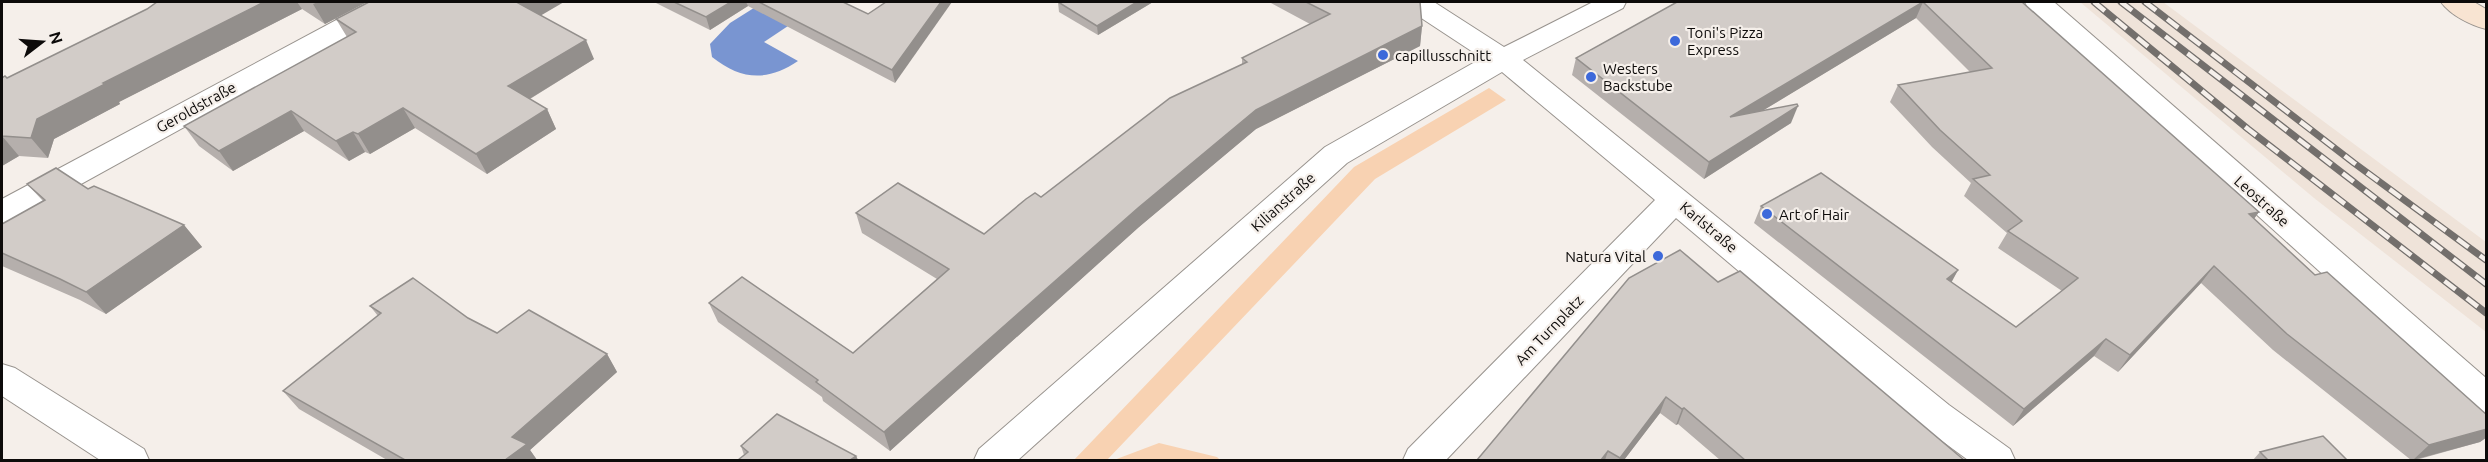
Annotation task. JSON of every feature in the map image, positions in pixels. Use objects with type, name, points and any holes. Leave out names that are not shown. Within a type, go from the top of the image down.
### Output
[{"type":"main road","points":[[2455,2],[2487,21]]},
{"type":"street","name":"Geroldstraße","points":[[2,213],[390,2]]},
{"type":"street","name":"Karlstraße","points":[[1416,2],[1503,59],[1549,94],[1936,416],[1996,460]]},
{"type":"street","name":"Kilianstraße","points":[[993,460],[1336,155],[1503,59],[1613,2]]},
{"type":"street","name":"Leostraße","points":[[2038,2],[2487,399]]},
{"type":"street","name":"Am Turnplatz","points":[[1422,460],[1675,199]]},
{"type":"street","points":[[2,378],[130,460]]},
{"type":"shaded area","points":[[2080,2],[2163,2],[2486,242],[2486,332],[2314,198]]},
{"type":"shaded area","points":[[1489,88],[1506,100],[1375,179],[1107,460],[1074,460],[1354,167]]},
{"type":"shaded area","points":[[1159,443],[1217,457],[1220,460],[1114,460]]},
{"type":"water","points":[[757,6],[812,10],[764,42],[798,61],[776,72],[754,76],[733,70],[712,57],[710,44],[730,23]]},
{"type":"building","points":[[157,2],[264,2],[37,119],[31,138],[2,136],[2,78],[5,76],[7,78]]},
{"type":"building","points":[[369,2],[521,2],[518,3],[586,40],[508,86],[547,109],[476,154],[403,108],[358,134],[353,132],[336,141],[291,111],[219,151],[184,126],[356,32],[336,19]]},
{"type":"building","points":[[674,2],[731,2],[706,17]]},
{"type":"building","points":[[759,2],[843,2],[868,14],[886,2],[941,2],[892,70]]},
{"type":"building","points":[[1058,2],[1137,2],[1097,26]]},
{"type":"building","points":[[1306,2],[1420,2],[1422,26],[1256,110],[1138,208],[884,432],[816,382],[818,380],[709,303],[742,277],[853,353],[949,269],[856,213],[898,183],[984,234],[1035,193],[1041,197],[1170,98],[1247,62],[1242,58],[1330,14]]},
{"type":"building","points":[[1677,2],[1923,2],[1730,117],[1797,104],[1798,106],[1709,162],[1576,58]]},
{"type":"building","points":[[1923,2],[2022,2],[2259,212],[2249,214],[2315,275],[2327,272],[2487,415],[2487,429],[2429,445],[2287,334],[2214,266],[2130,355],[2106,339],[2024,409],[1761,206],[1821,173],[1958,270],[1947,279],[2016,327],[2078,278],[2008,231],[2022,221],[1973,179],[1990,175],[1940,130],[1898,85],[1992,68]]},
{"type":"building","points":[[56,168],[88,189],[94,186],[184,225],[86,292],[2,253],[2,224],[45,200],[27,184]]},
{"type":"building","points":[[1680,250],[1718,282],[1740,271],[1964,460],[1745,460],[1684,408],[1682,409],[1666,397],[1620,458],[1608,451],[1601,460],[1477,460],[1629,278]]},
{"type":"building","points":[[413,278],[468,318],[497,333],[529,310],[607,354],[512,437],[527,444],[505,460],[405,460],[283,391],[381,313],[370,306]]},
{"type":"building","points":[[777,414],[856,456],[850,460],[738,460],[748,452],[741,446]]},
{"type":"building","points":[[2323,436],[2347,460],[2268,460],[2260,452]]},
{"type":"railway","points":[[2094,2],[2248,129],[2486,313]]},
{"type":"railway","points":[[2121,2],[2486,284]]},
{"type":"railway","points":[[2145,2],[2354,163],[2486,260]]},
{"type":"place","name":"Toni's Pizza Express","points":[[1675,41]]},
{"type":"place","name":"capillusschnitt","points":[[1383,55]]},
{"type":"place","name":"Westers Backstube","points":[[1591,77]]},
{"type":"place","name":"Art of Hair","points":[[1767,214]]},
{"type":"place","name":"Natura Vital","points":[[1658,256]]}]
